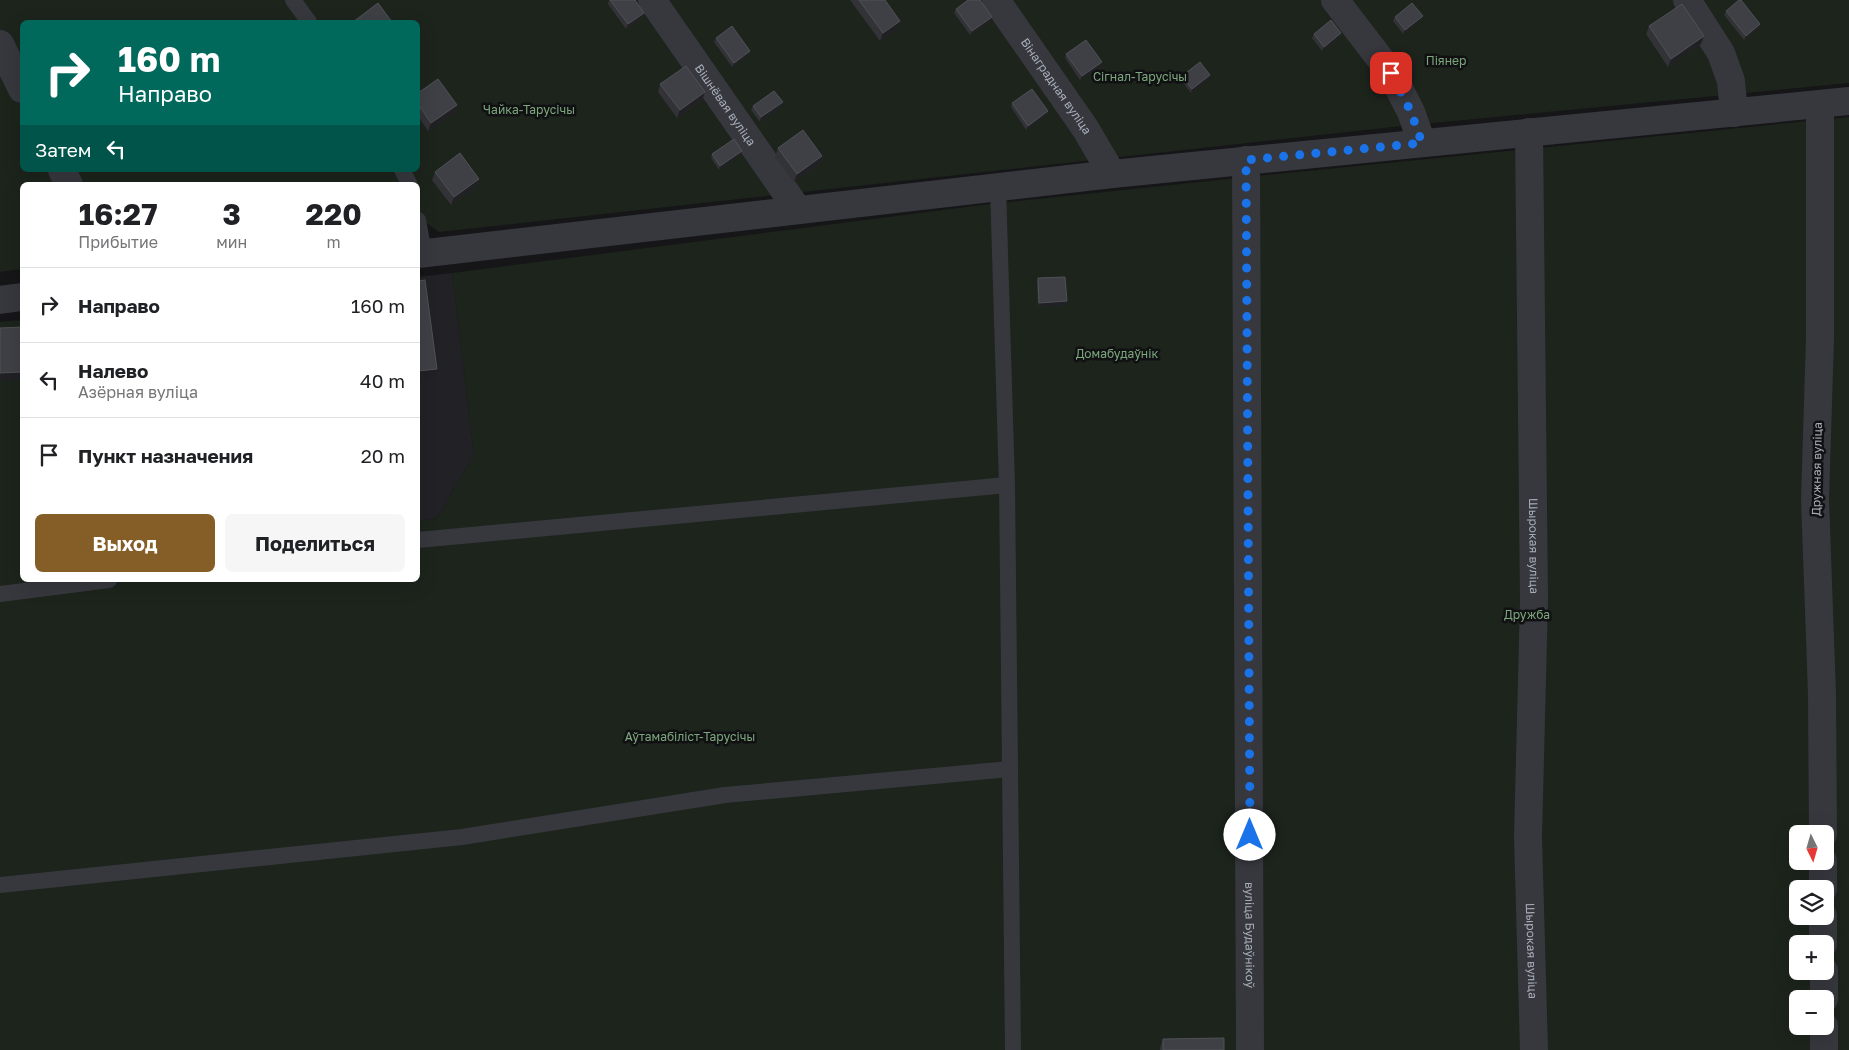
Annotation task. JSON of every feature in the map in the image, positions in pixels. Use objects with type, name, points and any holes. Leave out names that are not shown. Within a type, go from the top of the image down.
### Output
[{"type":"street","name":"Вішнёвая вуліца","points":[[652,0],[798,210]]},
{"type":"street","name":"Вінаградная вуліца","points":[[996,0],[1085,128],[1112,174]]},
{"type":"street","points":[[1335,0],[1391,73],[1411,112],[1422,143]]},
{"type":"street","points":[[1687,0],[1721,53],[1731,81],[1734,113]]},
{"type":"street","points":[[0,44],[20,84]]},
{"type":"street","points":[[421,253],[1112,174],[1849,102]]},
{"type":"street","name":"Дружная вуліца","points":[[1820,105],[1820,338],[1816,500],[1822,694],[1823,825]]},
{"type":"street","name":"Шырокая вуліца","points":[[1530,132],[1534,599],[1528,836],[1534,1050]]},
{"type":"street","name":"вуліца Будаўнікоў","points":[[1246,160],[1250,1050]]},
{"type":"street","points":[[0,300],[20,297]]},
{"type":"street","points":[[1824,1035],[1824,1050]]},
{"type":"lane","points":[[293,0],[308,20]]},
{"type":"lane","points":[[998,187],[1007,485],[1013,1050]]},
{"type":"lane","points":[[420,540],[1007,485]]},
{"type":"lane","points":[[0,594],[93,582]]},
{"type":"lane","points":[[0,885],[462,837],[725,795],[1010,769]]},
{"type":"shaded area","points":[[452,273],[474,454],[437,518],[420,521],[420,277]]},
{"type":"green space","points":[[0,0],[1849,0],[1849,83],[1402,126],[439,232],[420,218],[420,182],[20,182],[20,269],[0,272]]},
{"type":"green space","points":[[1849,117],[1849,1050],[0,1050],[0,322],[20,320],[20,582],[420,582],[420,521],[437,518],[474,454],[452,273],[990,204]]},
{"type":"building","points":[[610,0],[635,0],[644,13],[628,24]]},
{"type":"building","points":[[859,0],[885,0],[900,21],[883,33]]},
{"type":"building","points":[[968,0],[980,0],[992,17],[972,31],[956,9]]},
{"type":"building","points":[[1741,0],[1760,24],[1746,36],[1726,11]]},
{"type":"building","points":[[378,3],[391,20],[356,20]]},
{"type":"building","points":[[1412,3],[1423,16],[1405,30],[1395,17]]},
{"type":"building","points":[[1682,4],[1704,36],[1671,59],[1649,26]]},
{"type":"building","points":[[1331,20],[1341,33],[1324,47],[1314,34]]},
{"type":"building","points":[[732,26],[750,51],[734,63],[716,38]]},
{"type":"building","points":[[1086,40],[1102,62],[1082,76],[1066,54]]},
{"type":"building","points":[[1200,62],[1210,75],[1192,89],[1182,76]]},
{"type":"building","points":[[686,66],[705,92],[680,110],[660,84]]},
{"type":"building","points":[[438,79],[457,105],[431,123],[420,107],[420,92]]},
{"type":"building","points":[[1032,89],[1048,111],[1028,126],[1012,103]]},
{"type":"building","points":[[774,91],[783,102],[761,117],[753,106]]},
{"type":"building","points":[[803,130],[822,156],[797,174],[778,148]]},
{"type":"building","points":[[734,139],[742,151],[720,166],[712,154]]},
{"type":"building","points":[[460,153],[479,179],[454,197],[435,172]]},
{"type":"building","points":[[1065,277],[1067,301],[1039,303],[1038,278]]},
{"type":"building","points":[[425,280],[437,369],[420,371],[420,281]]},
{"type":"building","points":[[20,327],[20,372],[0,373],[0,328]]},
{"type":"building","points":[[1224,1038],[1224,1050],[1163,1050],[1163,1039]]},
{"type":"route","points":[[1250,835],[1246,160],[1422,143],[1411,112],[1391,73]]},
{"type":"park label","name":"Піянер","points":[[1446,61]]},
{"type":"park label","name":"Сігнал-Тарусічы","points":[[1140,77]]},
{"type":"park label","name":"Чайка-Тарусічы","points":[[529,110]]},
{"type":"park label","name":"Домабудаўнік","points":[[1117,354]]},
{"type":"park label","name":"Дружба","points":[[1527,615]]},
{"type":"park label","name":"Аўтамабіліст-Тарусічы","points":[[690,737]]}]
